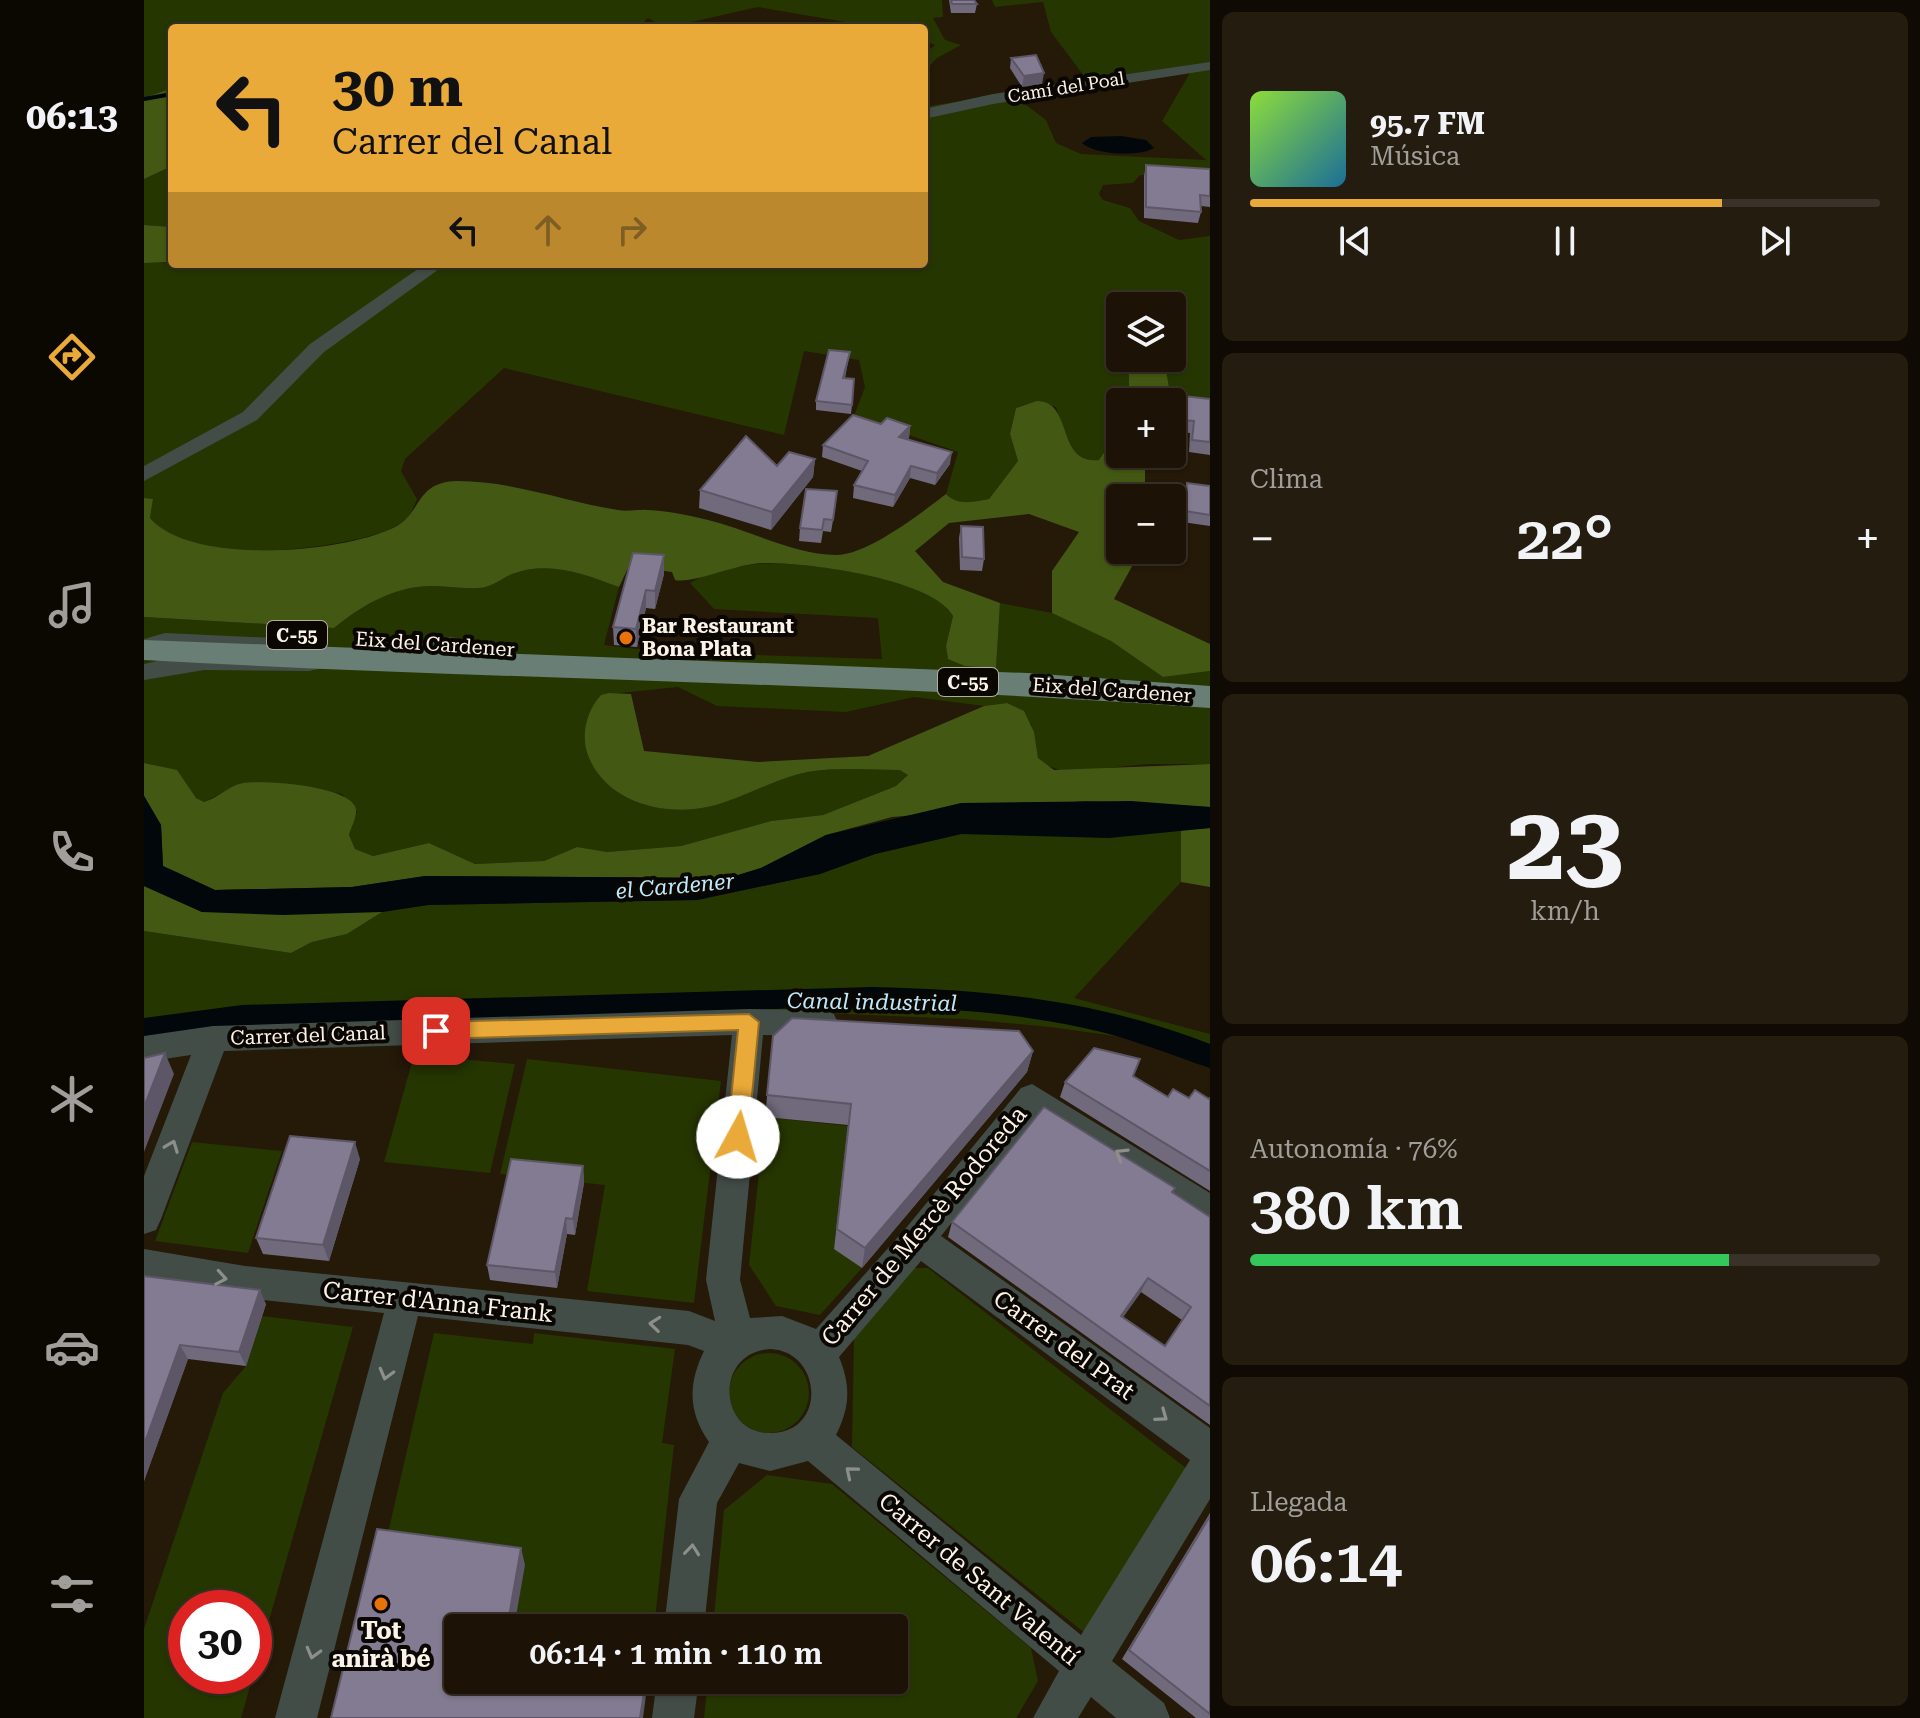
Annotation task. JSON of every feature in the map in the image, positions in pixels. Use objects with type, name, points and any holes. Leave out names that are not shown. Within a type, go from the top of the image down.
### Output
[{"type":"main road","name":"Eix del Cardener","points":[[144,628],[586,653],[726,671]]},
{"type":"main road","name":"C-55","points":[[144,649],[330,660]]},
{"type":"main road","name":"Eix del Cardener","points":[[330,660],[726,671],[1074,686],[1210,697]]},
{"type":"street","name":"Camí del Poal","points":[[928,113],[993,99],[1210,66]]},
{"type":"street","points":[[144,475],[250,416],[317,348],[431,268]]},
{"type":"street","points":[[144,649],[165,641],[412,652],[451,645]]},
{"type":"street","points":[[144,672],[186,661],[269,667],[330,660]]},
{"type":"street","points":[[734,1343],[723,1280],[749,1022]]},
{"type":"street","name":"Carrer del Canal","points":[[144,1049],[213,1039],[749,1022],[856,1024]]},
{"type":"street","points":[[144,1219],[213,1039]]},
{"type":"street","name":"Carrer de Mercè Rodoreda","points":[[817,1355],[918,1239],[1032,1098],[1210,1211]]},
{"type":"street","name":"Carrer del Prat","points":[[918,1239],[1210,1451]]},
{"type":"street","name":"Carrer d'Anna Frank","points":[[144,1265],[245,1282],[689,1328],[734,1343]]},
{"type":"street","points":[[296,1718],[405,1299]]},
{"type":"street","points":[[779,1333],[806,1344],[817,1355],[825,1367],[832,1398],[822,1427],[811,1439],[796,1447],[763,1452],[732,1438],[713,1413],[709,1383],[720,1356],[750,1334],[779,1333]]},
{"type":"street","points":[[686,1614],[698,1499],[732,1438]]},
{"type":"street","name":"Carrer de Sant Valentí","points":[[811,1439],[1149,1718]]},
{"type":"street","points":[[1054,1718],[1210,1463]]},
{"type":"street","points":[[673,1718],[676,1694]]},
{"type":"green space","points":[[144,0],[942,0],[943,17],[933,18],[945,40],[961,45],[937,58],[928,68],[928,51],[935,45],[928,42],[928,24],[857,24],[758,7],[683,24],[658,24],[648,18],[642,24],[168,24],[168,89],[144,98]]},
{"type":"green space","points":[[992,0],[1210,0],[1210,178],[1140,175],[1133,183],[1103,185],[1099,194],[1103,200],[1130,208],[1139,221],[1179,240],[1210,236],[1210,410],[1186,406],[1186,388],[1169,388],[1166,372],[1186,372],[1186,292],[1106,292],[1106,372],[1129,372],[1129,388],[1106,388],[1106,452],[1099,460],[1089,460],[1074,451],[1068,443],[1056,407],[1036,403],[1016,408],[1010,434],[1018,461],[989,499],[966,502],[946,494],[958,452],[854,416],[865,387],[859,360],[804,351],[784,435],[504,368],[405,459],[401,471],[417,499],[407,518],[391,529],[345,542],[240,551],[183,540],[165,531],[150,518],[153,499],[144,498],[144,263],[168,263],[168,268],[928,268],[928,106],[1087,80],[1051,32],[1043,2],[995,7]],"holes":[[[1190,73],[1162,121],[1206,160],[1081,154],[1056,143],[1046,120],[1018,99]]]},
{"type":"green space","points":[[168,89],[168,168],[144,179],[144,98]]},
{"type":"green space","points":[[168,168],[168,227],[144,225],[144,179]]},
{"type":"green space","points":[[144,225],[168,227],[168,262],[144,263]]},
{"type":"green space","points":[[1129,372],[1166,372],[1169,388],[1129,388]]},
{"type":"green space","points":[[1037,401],[1048,404],[1056,411],[1076,452],[1085,459],[1099,460],[1106,450],[1106,468],[1145,468],[1145,484],[1106,484],[1106,564],[1133,564],[1114,599],[1210,644],[1210,671],[1163,677],[1111,641],[1052,613],[1052,571],[1079,532],[1029,514],[949,523],[915,551],[943,582],[1000,603],[996,668],[965,666],[948,659],[946,646],[953,616],[941,603],[921,592],[866,575],[782,563],[752,564],[683,580],[675,580],[672,572],[629,566],[619,587],[566,570],[539,568],[512,574],[483,588],[429,586],[403,590],[366,605],[334,628],[144,617],[144,498],[153,499],[150,518],[170,533],[198,543],[231,549],[304,548],[369,537],[403,522],[433,487],[457,481],[518,488],[618,510],[686,515],[724,524],[804,551],[836,555],[878,541],[946,494],[961,502],[989,499],[1018,461],[1010,434],[1016,408]]},
{"type":"green space","points":[[755,564],[831,568],[920,590],[940,602],[953,616],[946,646],[948,659],[996,668],[1000,603],[1052,613],[1111,641],[1163,677],[1210,671],[1210,764],[1147,764],[1066,772],[1045,765],[1038,758],[1031,724],[1007,703],[984,706],[914,697],[846,712],[717,706],[678,687],[601,695],[588,725],[586,743],[589,758],[598,774],[611,787],[643,804],[680,810],[698,809],[728,801],[785,778],[820,770],[901,770],[909,775],[896,786],[823,815],[771,821],[681,846],[607,852],[577,847],[544,861],[475,864],[429,843],[373,856],[355,849],[349,835],[357,812],[342,794],[303,786],[242,783],[204,802],[162,769],[144,763],[144,617],[334,628],[366,605],[403,590],[429,586],[483,588],[512,574],[539,568],[580,573],[619,587],[604,645],[661,652],[882,659],[878,618],[714,609],[690,583],[710,572]]},
{"type":"green space","points":[[631,694],[644,751],[758,762],[868,756],[984,706],[1007,703],[1024,711],[1034,732],[1038,758],[1054,770],[1210,764],[1210,807],[1086,801],[892,817],[826,835],[761,868],[729,878],[426,876],[352,887],[215,890],[163,866],[161,825],[144,796],[144,763],[177,770],[196,798],[204,802],[238,784],[253,782],[285,783],[336,793],[355,806],[349,835],[355,849],[373,856],[429,843],[475,864],[544,861],[577,847],[607,852],[681,846],[771,821],[823,815],[896,786],[908,775],[900,770],[819,770],[698,809],[680,810],[643,804],[611,787],[598,774],[586,750],[588,716],[601,695]]},
{"type":"green space","points":[[1210,828],[1210,887],[1181,882],[1181,830]]},
{"type":"green space","points":[[1181,830],[1181,882],[1074,998],[1210,1034],[1210,1067],[1122,1037],[1050,1027],[964,1019],[747,1010],[270,1022],[144,1038],[144,931],[291,953],[312,942],[347,934],[382,912],[428,905],[697,900],[820,874],[875,854],[961,834]]},
{"type":"green space","points":[[144,886],[202,912],[382,912],[347,934],[312,942],[291,953],[144,931]]},
{"type":"green space","points":[[414,1055],[515,1064],[490,1173],[384,1162]]},
{"type":"green space","points":[[527,1059],[721,1081],[694,1303],[587,1291],[605,1185],[500,1174]]},
{"type":"green space","points":[[765,1117],[848,1126],[834,1248],[862,1268],[820,1315],[776,1306],[749,1265]]},
{"type":"green space","points":[[192,1142],[282,1151],[248,1253],[155,1241]]},
{"type":"green space","points":[[913,1268],[928,1268],[1195,1475],[1091,1638],[852,1447],[854,1336]]},
{"type":"green space","points":[[262,1316],[353,1327],[272,1610],[272,1590],[168,1590],[168,1694],[248,1694],[241,1718],[144,1718],[144,1629],[223,1393],[246,1366]]},
{"type":"green space","points":[[434,1333],[533,1344],[534,1333],[675,1349],[662,1443],[674,1445],[656,1614],[492,1614],[385,1546]]},
{"type":"green space","points":[[769,1353],[784,1356],[797,1365],[806,1378],[809,1393],[806,1408],[797,1421],[784,1430],[769,1433],[754,1430],[741,1421],[732,1408],[729,1393],[732,1378],[741,1365],[754,1356]]},
{"type":"green space","points":[[767,1475],[832,1484],[1031,1648],[1038,1681],[1016,1718],[704,1718],[707,1694],[908,1694],[908,1614],[714,1614],[724,1510]]},
{"type":"water","points":[[1121,136],[1146,140],[1154,148],[1138,153],[1117,153],[1097,150],[1082,143],[1091,137]]},
{"type":"water","name":"el Cardener","points":[[144,796],[161,825],[163,866],[215,890],[352,887],[425,876],[728,878],[761,868],[826,835],[961,803],[1131,801],[1210,807],[1210,828],[1109,838],[961,834],[875,854],[820,874],[697,900],[428,905],[382,912],[283,915],[202,912],[144,886]]},
{"type":"building","points":[[951,0],[974,0],[977,4],[952,4]]},
{"type":"building","points":[[1036,55],[1044,73],[1024,76],[1011,58]]},
{"type":"building","points":[[1146,165],[1210,169],[1210,196],[1200,195],[1201,212],[1146,207]]},
{"type":"building","points":[[829,350],[850,352],[843,378],[854,379],[852,405],[816,401]]},
{"type":"building","points":[[1186,396],[1210,399],[1210,442],[1192,440],[1194,421],[1186,420]]},
{"type":"building","points":[[853,415],[881,424],[887,418],[910,426],[899,437],[952,452],[937,473],[911,466],[895,495],[854,485],[868,461],[823,445]]},
{"type":"building","points":[[746,436],[777,466],[789,452],[815,459],[772,512],[700,490]]},
{"type":"building","points":[[1187,483],[1210,486],[1210,515],[1186,511]]},
{"type":"building","points":[[806,489],[837,491],[833,520],[824,519],[822,530],[800,528]]},
{"type":"building","points":[[961,526],[983,527],[984,559],[962,557]]},
{"type":"building","points":[[633,553],[664,555],[655,591],[646,590],[636,629],[613,627]]},
{"type":"building","points":[[792,1018],[1019,1031],[1033,1051],[865,1248],[837,1229],[851,1104],[767,1095],[773,1036]]},
{"type":"building","points":[[1094,1048],[1140,1059],[1133,1076],[1168,1097],[1173,1089],[1189,1098],[1195,1090],[1210,1098],[1210,1171],[1065,1082]]},
{"type":"building","points":[[165,1053],[144,1107],[144,1058]]},
{"type":"building","points":[[1044,1107],[1175,1188],[1172,1192],[1210,1217],[1210,1406],[952,1222]],"holes":[[[1148,1278],[1191,1307],[1165,1346],[1121,1316]]]},
{"type":"building","points":[[290,1136],[355,1142],[323,1245],[256,1238]]},
{"type":"building","points":[[511,1159],[583,1166],[573,1219],[566,1218],[555,1272],[487,1265]]},
{"type":"building","points":[[144,1276],[260,1290],[239,1352],[180,1345],[144,1445]]},
{"type":"building","points":[[1210,1516],[1210,1714],[1129,1650]]},
{"type":"building","points":[[377,1529],[521,1548],[509,1614],[444,1614],[444,1694],[644,1694],[640,1718],[331,1718]]},
{"type":"waterway","points":[[144,99],[168,95]]},
{"type":"waterway","name":"Canal industrial","points":[[144,1030],[242,1017],[872,998],[1013,1005],[1082,1016],[1148,1032],[1210,1056]]},
{"type":"place","name":"Bar Restaurant Bona Plata","points":[[626,638]]},
{"type":"place","name":"Tot anirà bé","points":[[381,1604]]},
{"type":"route","points":[[436,1031],[749,1022],[738,1137]]}]
